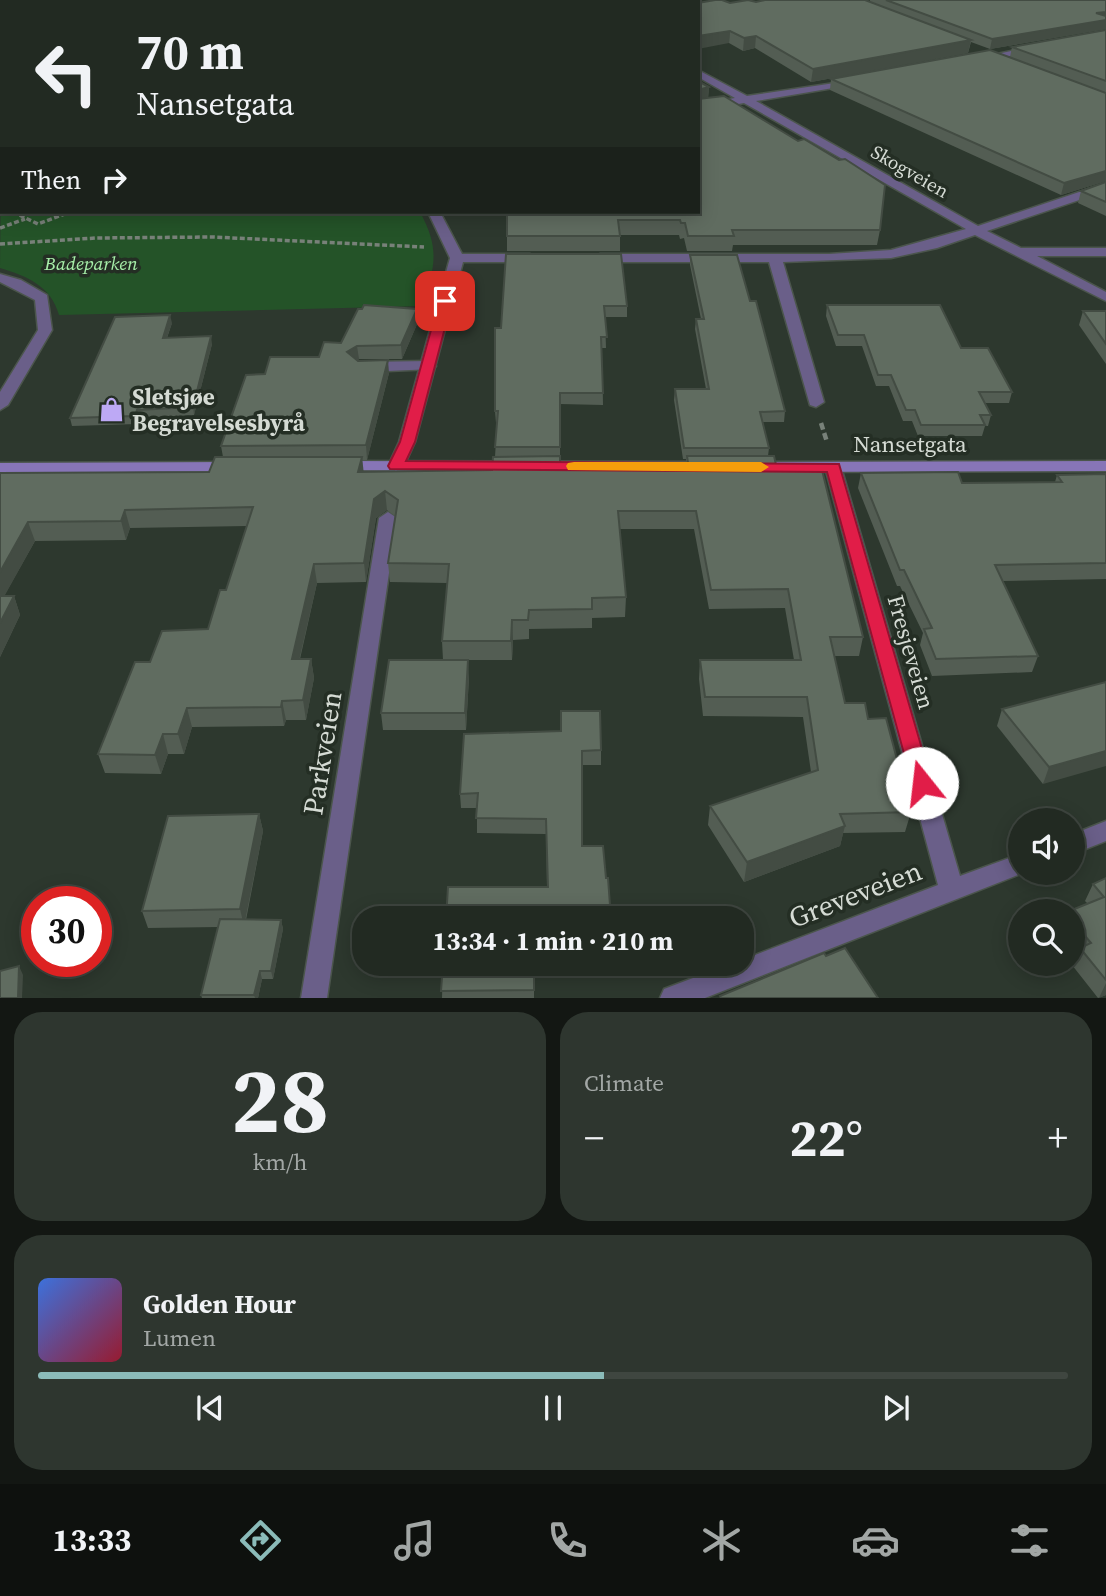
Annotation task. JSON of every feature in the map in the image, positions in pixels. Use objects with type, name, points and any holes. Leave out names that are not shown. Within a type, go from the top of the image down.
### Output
[{"type":"main road","name":"Nansetgata","points":[[327,466],[1106,466]]},
{"type":"main road","points":[[0,468],[257,467]]},
{"type":"street","points":[[965,62],[1043,47]]},
{"type":"street","points":[[969,48],[1012,64]]},
{"type":"street","name":"Skogveien","points":[[700,74],[978,231],[1106,297]]},
{"type":"street","points":[[700,108],[856,81]]},
{"type":"street","points":[[582,258],[775,258],[891,254],[978,231],[1106,187]]},
{"type":"street","points":[[396,466],[407,442],[455,254],[435,214]]},
{"type":"street","points":[[1018,252],[1106,252]]},
{"type":"street","points":[[455,254],[540,258]]},
{"type":"street","points":[[775,258],[816,402]]},
{"type":"street","points":[[0,278],[16,283],[42,298],[45,330],[0,405]]},
{"type":"street","points":[[359,367],[428,366]]},
{"type":"street","name":"Fresjeveien","points":[[833,467],[952,890]]},
{"type":"street","name":"Parkveien","points":[[314,998],[388,518]]},
{"type":"street","points":[[1085,839],[1106,831]]},
{"type":"street","name":"Greveveien","points":[[673,998],[1008,869]]},
{"type":"path","points":[[17,214],[37,224],[64,214]]},
{"type":"path","points":[[0,228],[26,218]]},
{"type":"path","points":[[0,244],[96,238],[213,237],[299,239],[455,254]]},
{"type":"path","points":[[816,402],[833,467]]},
{"type":"green space","name":"Badeparken","points":[[1,214],[421,214],[431,238],[434,259],[423,306],[59,315],[44,289],[0,268]]},
{"type":"building","points":[[715,0],[730,3],[748,0],[865,0],[971,40],[813,69],[756,36],[744,38],[730,31],[700,36],[700,3]]},
{"type":"building","points":[[886,0],[1106,0],[1106,12],[1096,13],[1106,16],[1106,20],[992,39]]},
{"type":"building","points":[[1106,30],[1106,81],[1012,47]]},
{"type":"building","points":[[990,50],[1106,93],[1106,171],[1064,183],[831,79]]},
{"type":"building","points":[[700,82],[709,87],[700,89]]},
{"type":"building","points":[[724,96],[798,141],[804,139],[839,160],[845,159],[885,185],[880,230],[732,230],[734,236],[688,236],[685,223],[680,220],[618,220],[620,236],[507,236],[507,214],[700,214],[700,99]]},
{"type":"building","points":[[1106,182],[1106,202],[1081,191]]},
{"type":"building","points":[[506,254],[621,254],[627,306],[604,306],[607,337],[601,337],[603,393],[560,393],[560,447],[495,447],[498,411],[495,411],[495,328],[501,328]]},
{"type":"building","points":[[690,255],[737,255],[750,301],[756,301],[785,411],[760,412],[769,448],[684,448],[675,389],[709,389],[696,319],[704,319]]},
{"type":"building","points":[[364,305],[417,309],[401,345],[357,346],[347,352],[358,361],[388,360],[366,445],[221,446],[246,375],[265,374],[270,357],[319,357],[324,342],[341,343],[358,309],[362,309]]},
{"type":"building","points":[[827,305],[940,305],[961,348],[988,348],[1012,392],[979,392],[991,415],[980,415],[985,425],[921,425],[915,410],[906,410],[891,375],[878,375],[864,335],[838,335]]},
{"type":"building","points":[[1083,311],[1106,311],[1106,344]]},
{"type":"building","points":[[170,315],[163,338],[211,336],[193,407],[137,410],[135,416],[70,418],[115,317]]},
{"type":"building","points":[[560,456],[560,470],[689,470],[687,456],[774,456],[777,469],[822,470],[863,637],[830,637],[845,703],[865,703],[868,719],[886,718],[911,812],[840,814],[845,826],[747,862],[710,806],[818,770],[807,697],[705,697],[700,660],[801,660],[788,589],[711,590],[696,511],[618,511],[626,597],[592,598],[592,609],[529,610],[528,620],[512,620],[511,641],[442,641],[449,564],[388,563],[398,500],[385,491],[374,499],[364,563],[314,564],[292,659],[311,659],[303,700],[282,701],[281,707],[187,708],[178,734],[163,734],[155,755],[98,754],[135,662],[150,662],[162,631],[208,629],[220,590],[226,590],[253,507],[125,510],[121,521],[28,522],[0,572],[0,473],[209,472],[215,457],[362,457],[358,472],[492,470],[493,457]]},
{"type":"building","points":[[958,472],[962,483],[1062,482],[1057,475],[1106,474],[1106,563],[995,565],[1038,656],[936,659],[924,629],[932,628],[904,570],[900,570],[861,473]]},
{"type":"building","points":[[0,596],[14,596],[0,623]]},
{"type":"building","points":[[389,660],[468,660],[465,713],[381,713]]},
{"type":"building","points":[[1106,682],[1106,751],[1049,767],[1002,709]]},
{"type":"building","points":[[561,711],[600,711],[601,750],[582,751],[582,846],[603,846],[610,906],[447,906],[448,887],[548,887],[546,819],[476,818],[478,793],[460,794],[464,734],[561,731]]},
{"type":"building","points":[[259,814],[240,909],[142,911],[168,816]]},
{"type":"building","points":[[1106,878],[1106,980],[1085,954],[1085,946],[1091,943],[1085,936],[1085,905],[1104,897],[1093,884]]},
{"type":"building","points":[[220,919],[281,920],[271,971],[260,971],[254,995],[201,995]]},
{"type":"building","points":[[845,948],[878,998],[720,996],[824,953],[826,956]]},
{"type":"building","points":[[19,966],[18,998],[0,998],[0,971]]},
{"type":"building","points":[[442,976],[534,976],[534,990],[441,991]]},
{"type":"slow traffic","points":[[574,466],[761,467]]},
{"type":"place","name":"Sletsjøe Begravelsesbyrå","points":[[112,410]]},
{"type":"route","points":[[445,301],[407,442],[396,466],[833,467],[922,783]]}]
